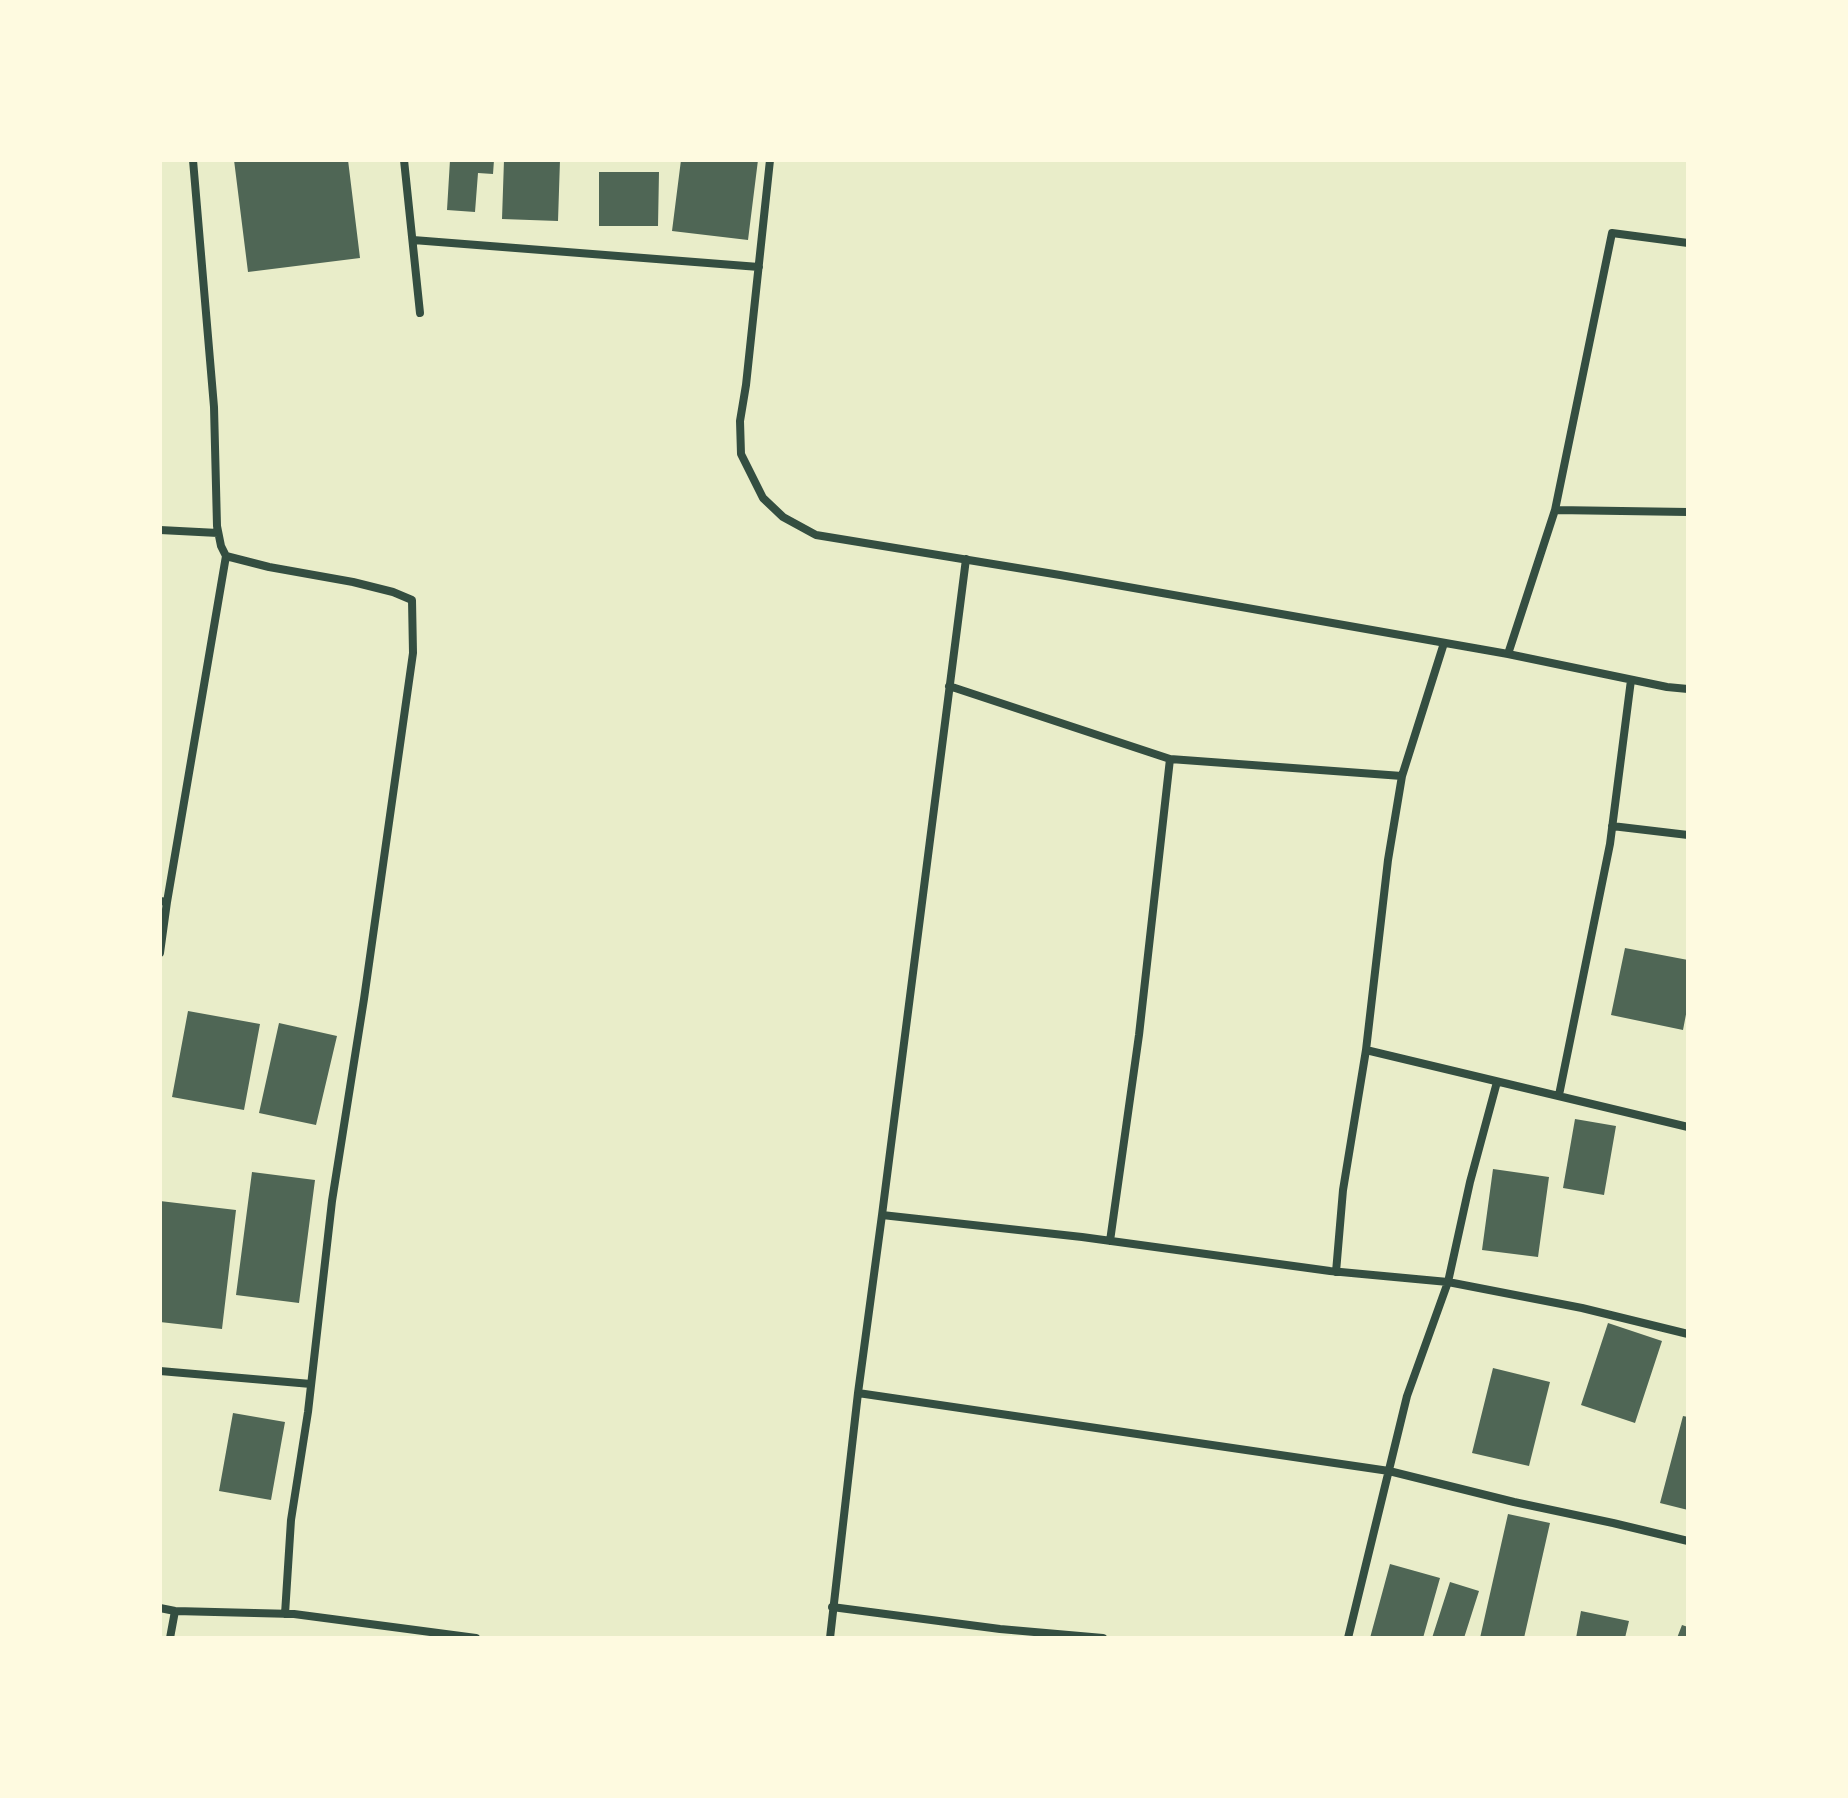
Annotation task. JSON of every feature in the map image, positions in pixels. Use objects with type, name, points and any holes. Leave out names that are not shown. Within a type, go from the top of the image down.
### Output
[{"type":"street","points":[[160,953],[164,901],[226,556],[218,533],[214,407],[193,160]]},
{"type":"street","points":[[404,160],[420,313]]},
{"type":"street","points":[[770,160],[740,421],[741,454],[763,498],[783,517],[816,535],[1508,654],[1688,689]]},
{"type":"street","points":[[1508,654],[1555,510],[1612,233],[1688,243]]},
{"type":"street","points":[[413,240],[759,267]]},
{"type":"street","points":[[1555,510],[1688,512]]},
{"type":"street","points":[[160,530],[218,533]]},
{"type":"street","points":[[226,556],[353,582],[412,600],[413,653],[332,1201],[311,1384],[291,1520],[285,1614]]},
{"type":"street","points":[[830,1638],[858,1393],[966,559]]},
{"type":"street","points":[[1336,1272],[1343,1190],[1366,1050],[1388,860],[1402,776],[1444,643]]},
{"type":"street","points":[[1559,1095],[1612,826],[1631,680]]},
{"type":"street","points":[[949,686],[1170,759],[1402,776]]},
{"type":"street","points":[[1110,1241],[1141,1019],[1170,759]]},
{"type":"street","points":[[1612,826],[1688,835]]},
{"type":"street","points":[[1366,1050],[1688,1127]]},
{"type":"street","points":[[1348,1638],[1407,1396],[1448,1282],[1470,1182],[1497,1082]]},
{"type":"street","points":[[882,1215],[1110,1241],[1336,1272],[1448,1282],[1582,1308],[1688,1334]]},
{"type":"street","points":[[160,1371],[311,1384]]},
{"type":"street","points":[[858,1393],[1389,1471],[1688,1541]]},
{"type":"street","points":[[832,1607],[1000,1629],[1103,1638]]},
{"type":"street","points":[[160,1608],[285,1614],[476,1638]]},
{"type":"street","points":[[170,1638],[175,1611]]},
{"type":"street","points":[[388,1638],[390,1626]]},
{"type":"building","points":[[234,160],[348,160],[360,258],[248,272]]},
{"type":"building","points":[[450,160],[494,160],[493,174],[478,173],[475,212],[447,210]]},
{"type":"building","points":[[504,160],[560,160],[558,221],[502,219]]},
{"type":"building","points":[[681,160],[758,160],[748,240],[672,231]]},
{"type":"building","points":[[599,172],[659,172],[658,226],[599,226]]},
{"type":"building","points":[[1625,948],[1688,960],[1688,1004],[1683,1030],[1611,1015]]},
{"type":"building","points":[[188,1011],[260,1024],[244,1110],[172,1097]]},
{"type":"building","points":[[279,1023],[337,1036],[316,1125],[259,1113]]},
{"type":"building","points":[[1575,1119],[1616,1126],[1604,1195],[1563,1188]]},
{"type":"building","points":[[1493,1169],[1549,1177],[1538,1257],[1482,1250]]},
{"type":"building","points":[[252,1172],[315,1180],[299,1303],[236,1295]]},
{"type":"building","points":[[160,1201],[236,1210],[222,1329],[160,1322]]},
{"type":"building","points":[[1608,1323],[1662,1341],[1635,1423],[1581,1405]]},
{"type":"building","points":[[1493,1368],[1550,1382],[1529,1466],[1472,1453]]},
{"type":"building","points":[[233,1413],[285,1422],[271,1500],[219,1491]]},
{"type":"building","points":[[1683,1416],[1688,1417],[1688,1510],[1660,1503]]},
{"type":"building","points":[[1508,1514],[1550,1523],[1524,1638],[1480,1638]]},
{"type":"building","points":[[1390,1564],[1440,1578],[1423,1638],[1370,1638]]},
{"type":"building","points":[[1450,1582],[1479,1591],[1464,1638],[1432,1638]]},
{"type":"building","points":[[1581,1611],[1629,1621],[1625,1638],[1576,1638]]},
{"type":"building","points":[[1682,1625],[1688,1627],[1688,1638],[1677,1638]]}]
